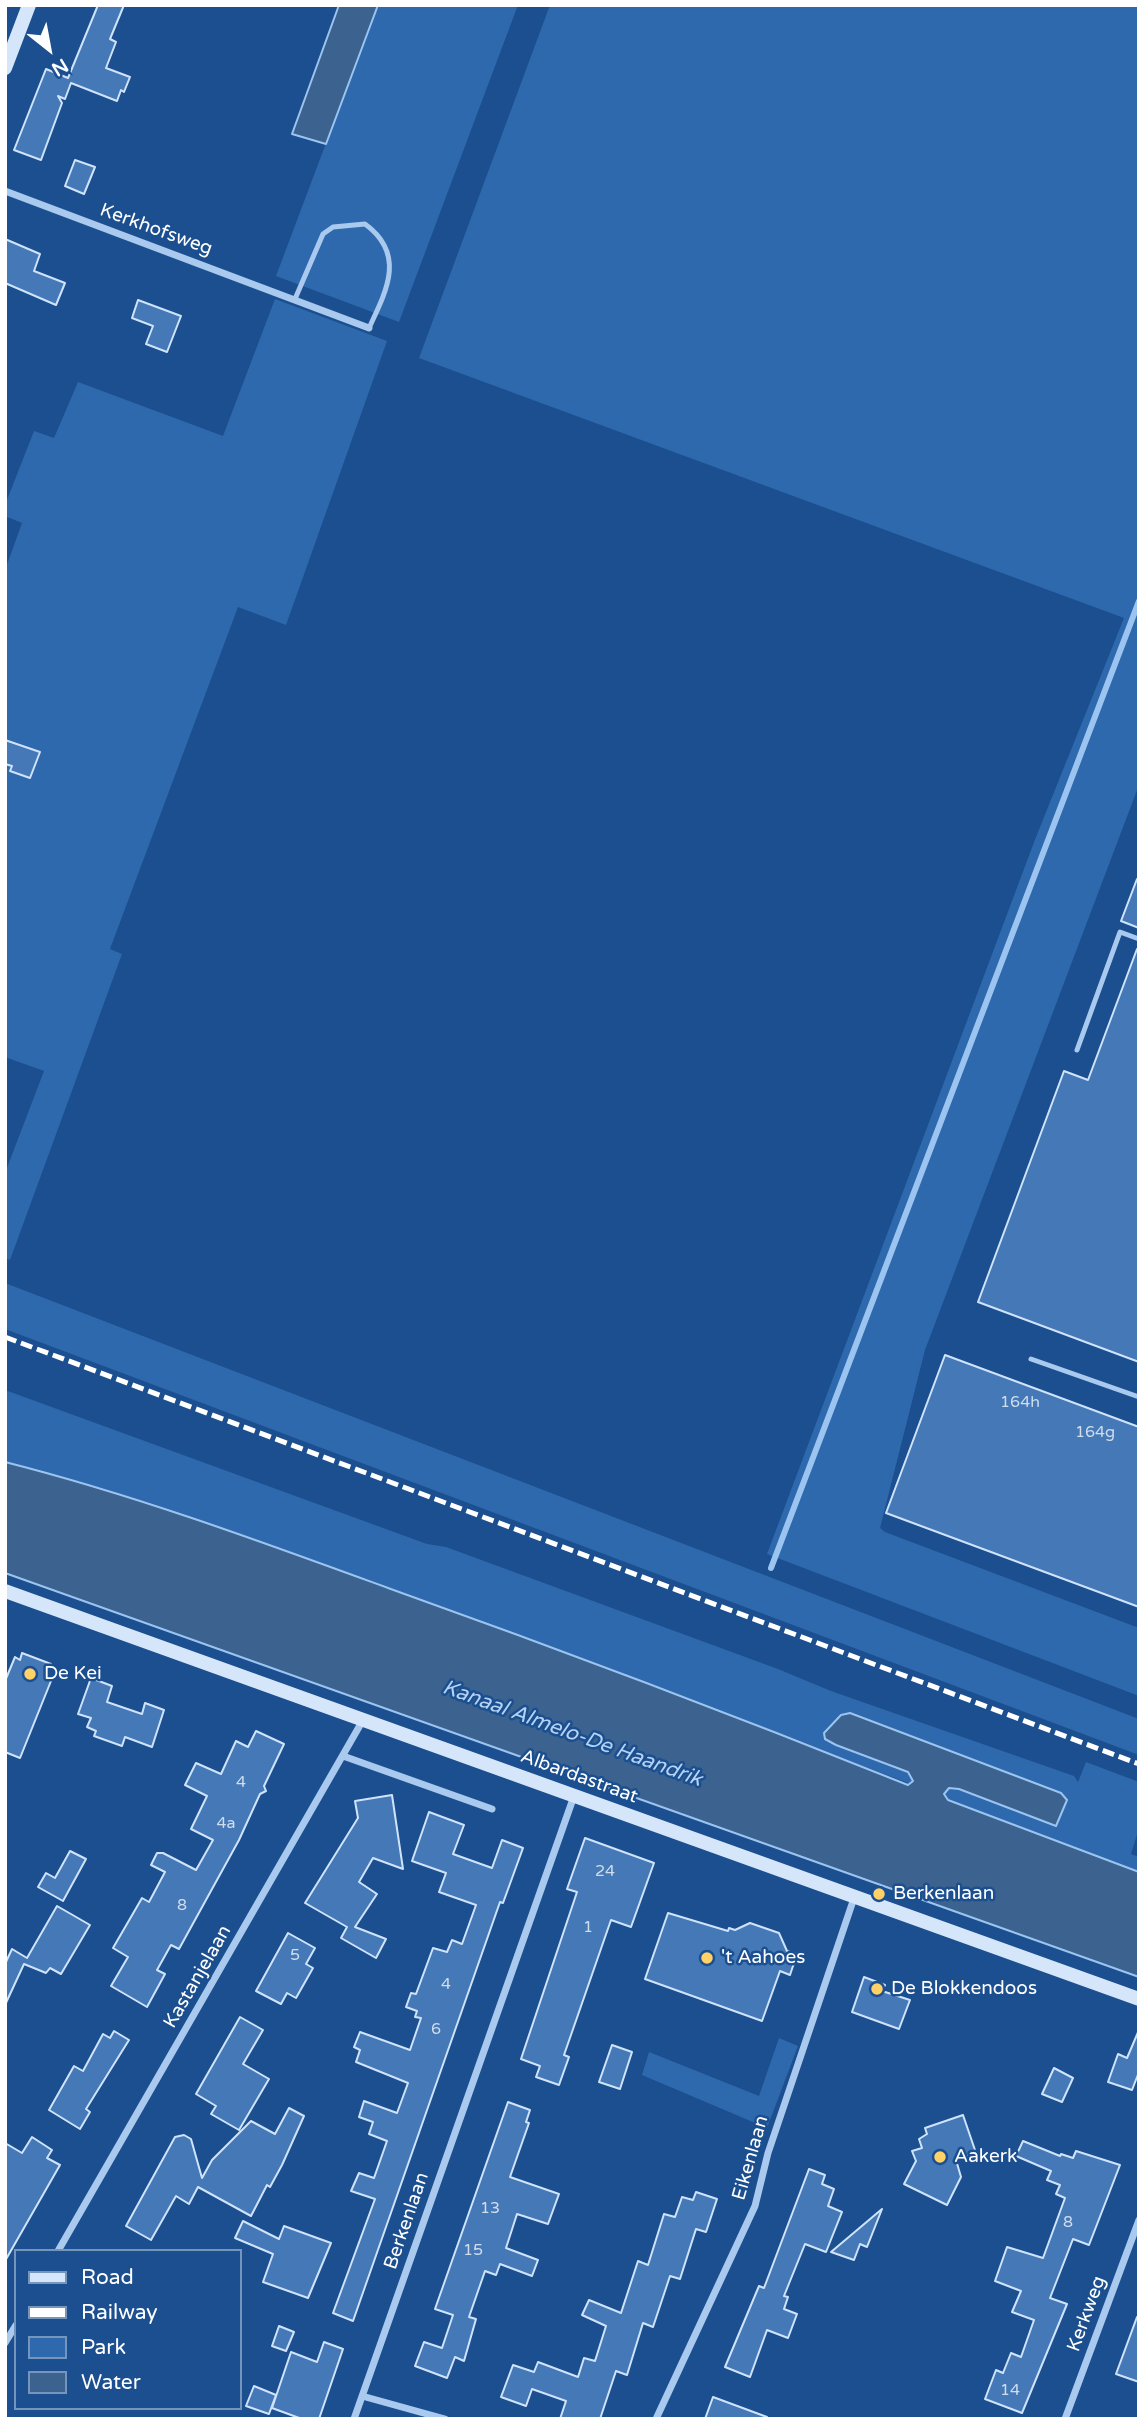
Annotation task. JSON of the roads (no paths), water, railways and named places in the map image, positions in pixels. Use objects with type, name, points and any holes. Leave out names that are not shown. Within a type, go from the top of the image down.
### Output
[{"type":"street","points":[[5,68],[29,5]]},
{"type":"street","name":"Kerkhofsweg","points":[[5,191],[369,328]]},
{"type":"street","name":"Albardastraat","points":[[5,1591],[1139,1999]]},
{"type":"street","name":"Kastanjelaan","points":[[59,2249],[363,1719]]},
{"type":"street","points":[[343,1756],[492,1809]]},
{"type":"street","name":"Berkenlaan","points":[[354,2419],[574,1795]]},
{"type":"street","name":"Eikenlaan","points":[[656,2419],[755,2206],[768,2152],[854,1898]]},
{"type":"street","name":"Kerkweg","points":[[1065,2419],[1139,2220]]},
{"type":"street","points":[[362,2396],[445,2419]]},
{"type":"lane","name":"Kerkhofsweg","points":[[295,299],[323,234],[333,227],[365,224],[379,234],[390,251],[390,276],[369,328]]},
{"type":"lane","points":[[1077,1050],[1120,932],[1139,939]]},
{"type":"lane","points":[[1031,1359],[1139,1397]]},
{"type":"water","points":[[339,5],[378,5],[326,144],[292,134]]},
{"type":"water","name":"Kanaal Almelo-De Haandrik","points":[[5,1462],[198,1520],[518,1635],[908,1785],[913,1781],[908,1772],[836,1745],[825,1739],[824,1733],[841,1715],[850,1713],[1061,1793],[1067,1800],[1056,1826],[959,1789],[949,1788],[944,1794],[948,1800],[1139,1872],[1139,1977],[5,1573]]},
{"type":"waterway","points":[[771,1568],[1139,601]]},
{"type":"railway","points":[[5,1337],[1139,1764]]},
{"type":"place","name":"De Kei","points":[[30,1674]]},
{"type":"place","name":"Berkenlaan","points":[[879,1894]]},
{"type":"place","name":"'t Aahoes","points":[[707,1958]]},
{"type":"place","name":"De Blokkendoos","points":[[877,1989]]},
{"type":"place","name":"Aakerk","points":[[940,2157]]}]
